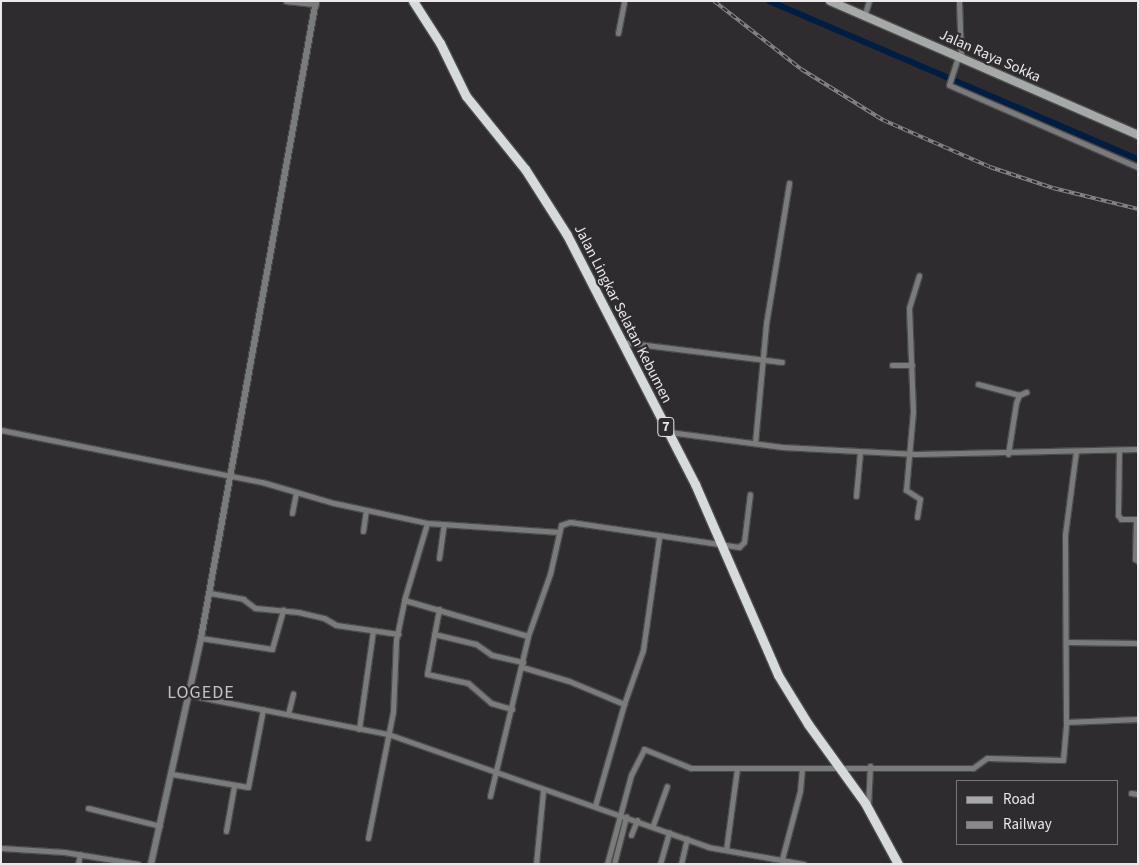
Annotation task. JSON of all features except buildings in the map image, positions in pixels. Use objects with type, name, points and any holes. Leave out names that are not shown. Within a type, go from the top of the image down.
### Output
[{"type":"highway","name":"Jalan Lingkar Selatan Kebumen","points":[[413,1],[440,44],[466,96],[548,203],[669,432],[722,544],[780,679],[808,724],[868,808],[898,864]]},
{"type":"main road","name":"Jalan Raya Sokka","points":[[830,1],[1138,135]]},
{"type":"street","points":[[151,864],[210,593],[316,3],[286,1]]},
{"type":"street","points":[[618,33],[624,1]]},
{"type":"street","points":[[864,17],[869,1]]},
{"type":"street","points":[[959,1],[959,57],[948,81],[949,85],[1138,167]]},
{"type":"street","points":[[755,443],[762,358],[789,183]]},
{"type":"street","points":[[917,517],[920,499],[906,492],[913,412],[909,308],[919,276]]},
{"type":"street","points":[[621,342],[762,358],[782,362]]},
{"type":"street","points":[[892,365],[912,365]]},
{"type":"street","points":[[978,384],[1019,395],[1026,392]]},
{"type":"street","points":[[1008,454],[1019,395]]},
{"type":"street","points":[[1,430],[230,476],[366,510],[428,523],[559,532]]},
{"type":"street","points":[[669,432],[755,443],[909,454],[1008,454],[1138,449]]},
{"type":"street","points":[[1118,450],[1118,515],[1121,519],[1137,519],[1136,560]]},
{"type":"street","points":[[607,864],[619,815],[628,796],[631,775],[644,748],[691,768],[802,770],[870,766],[973,768],[987,758],[1064,760],[1066,722],[1065,535],[1076,451]]},
{"type":"street","points":[[856,496],[860,452]]},
{"type":"street","points":[[292,513],[296,492]]},
{"type":"street","points":[[490,796],[528,636],[550,574],[559,532],[563,523],[570,522],[659,537],[739,547],[743,544],[750,494]]},
{"type":"street","points":[[363,531],[366,510]]},
{"type":"street","points":[[368,838],[393,712],[393,665],[404,600],[428,523]]},
{"type":"street","points":[[439,558],[444,524]]},
{"type":"street","points":[[595,806],[624,704],[643,650],[659,537]]},
{"type":"street","points":[[210,593],[243,599],[255,608],[283,610],[324,618],[336,625],[398,634]]},
{"type":"street","points":[[404,600],[528,636]]},
{"type":"street","points":[[439,609],[427,674],[468,683],[491,703],[512,709]]},
{"type":"street","points":[[201,638],[273,648],[283,610]]},
{"type":"street","points":[[359,729],[373,631]]},
{"type":"street","points":[[434,634],[476,644],[492,656],[569,681],[624,704]]},
{"type":"street","points":[[1066,642],[1138,643]]},
{"type":"street","points":[[288,714],[293,694]]},
{"type":"street","points":[[189,695],[388,734],[496,772],[543,791],[595,806],[687,839],[774,861],[782,860],[803,864]]},
{"type":"street","points":[[172,774],[234,786],[249,785],[263,709]]},
{"type":"street","points":[[1066,722],[1138,719]]},
{"type":"street","points":[[868,808],[870,766]]},
{"type":"street","points":[[726,850],[736,769]]},
{"type":"street","points":[[782,860],[800,791],[802,770]]},
{"type":"street","points":[[226,831],[234,786]]},
{"type":"street","points":[[652,825],[667,786]]},
{"type":"street","points":[[536,864],[543,791]]},
{"type":"street","points":[[1131,793],[1138,794]]},
{"type":"street","points":[[88,808],[160,826]]},
{"type":"street","points":[[614,864],[626,818]]},
{"type":"street","points":[[631,835],[637,820]]},
{"type":"street","points":[[660,864],[669,832]]},
{"type":"street","points":[[681,864],[687,839]]},
{"type":"street","points":[[1,848],[80,854],[138,864]]},
{"type":"street","points":[[78,864],[80,854]]},
{"type":"waterway","points":[[769,1],[1138,159]]},
{"type":"railway","points":[[714,1],[801,69],[883,120],[990,167],[1053,188],[1138,209]]},
{"type":"district","name":"LOGEDE","points":[[201,693]]}]
